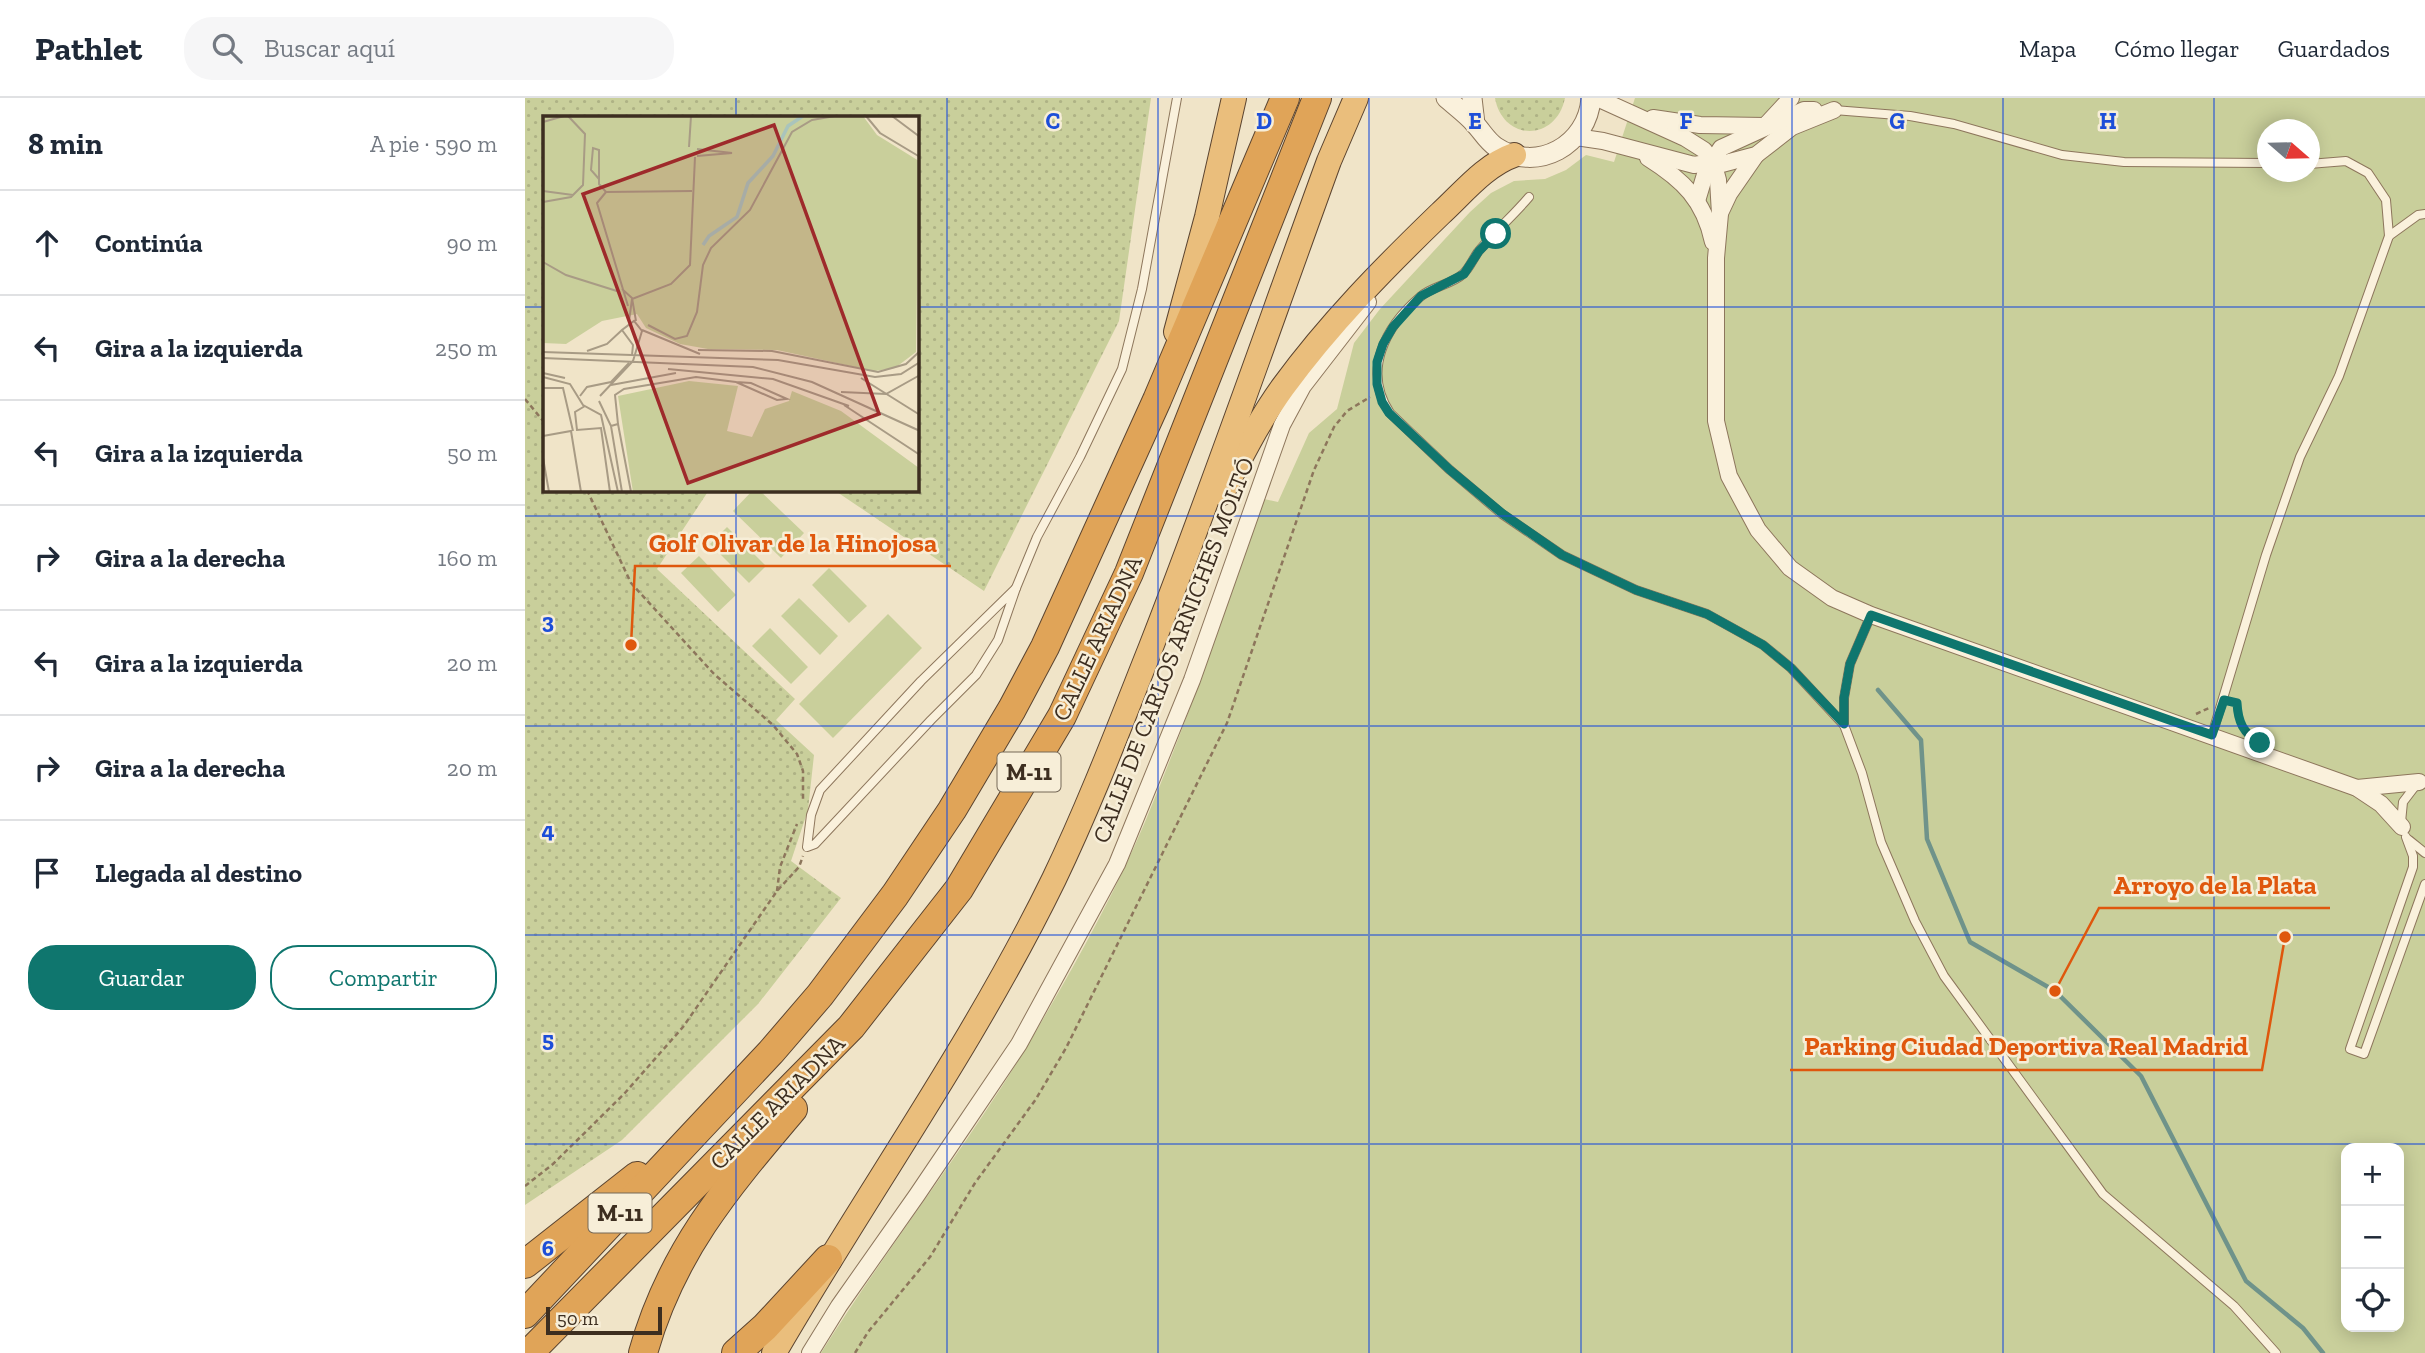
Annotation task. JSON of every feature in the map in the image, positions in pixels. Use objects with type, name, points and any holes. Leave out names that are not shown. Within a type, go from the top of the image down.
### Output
[{"type":"highway","points":[[1157,400],[1207,216],[1234,98]]},
{"type":"highway","name":"CALLE ARIADNA","points":[[525,1314],[716,1113],[820,995],[895,895],[952,810],[1045,647],[1157,400],[1285,98]]},
{"type":"highway","name":"CALLE ARIADNA","points":[[529,1353],[851,1027],[959,888],[1062,716],[1129,573],[1317,98]]},
{"type":"highway","points":[[774,1353],[828,1259],[930,1102],[1054,878],[1104,767],[1182,567],[1325,174],[1356,98]]},
{"type":"highway","points":[[1182,567],[1251,439],[1283,388],[1337,320],[1381,272],[1464,192],[1492,166],[1514,155]]},
{"type":"highway","points":[[643,1353],[653,1317],[678,1263],[705,1217],[730,1183],[822,1076],[851,1027]]},
{"type":"highway","points":[[525,1264],[716,1113]]},
{"type":"highway","points":[[736,1353],[765,1327],[828,1259]]},
{"type":"street","points":[[1446,98],[1498,148],[1514,155],[1539,156],[1553,153],[1576,137],[1585,124],[1591,98]]},
{"type":"street","points":[[1472,98],[1475,124]]},
{"type":"street","points":[[1597,98],[1685,138],[1705,150],[1713,162],[1718,180],[1720,214],[1716,258],[1716,421],[1730,476],[1758,530],[1790,568],[1832,598],[1871,615],[2357,788],[2381,804],[2404,832]]},
{"type":"street","points":[[1633,115],[1700,125],[1765,126],[1791,98]]},
{"type":"street","points":[[1697,201],[1706,172],[1721,148],[1802,104],[1834,110]]},
{"type":"street","points":[[1720,214],[1729,194],[1756,155],[1792,127],[1834,110]]},
{"type":"street","points":[[1576,137],[1603,141],[1694,165],[1713,162],[1722,164],[1756,155]]},
{"type":"street","points":[[1637,152],[1676,176],[1697,201],[1709,222],[1716,258]]},
{"type":"street","name":"CALLE DE CARLOS ARNICHES MOLTÓ","points":[[810,1353],[839,1306],[946,1154],[1019,1044],[1117,864],[1192,680],[1282,425],[1304,386],[1398,263],[1464,192]]},
{"type":"street","points":[[2357,788],[2422,781]]},
{"type":"lane","points":[[1016,588],[921,681],[820,790],[810,815],[807,846],[815,844],[976,675],[998,640],[1037,537],[1080,457],[1122,369],[1142,289],[1177,98]]},
{"type":"lane","points":[[1834,110],[1910,116],[1954,124],[2062,155],[2124,162],[2257,163]]},
{"type":"lane","points":[[2212,735],[2266,555],[2300,457],[2339,376],[2389,236],[2386,200],[2368,173],[2346,161],[2320,163]]},
{"type":"lane","points":[[1529,197],[1479,251],[1464,274],[1421,296],[1393,327],[1377,362],[1377,384],[1389,413],[1450,470],[1503,514],[1562,555],[1636,590],[1707,614],[1763,645],[1791,668],[1844,724]]},
{"type":"lane","points":[[2389,236],[2419,215],[2425,214]]},
{"type":"lane","points":[[1871,615],[1850,664],[1844,698],[1844,724],[1862,772],[1881,842],[1915,921],[1944,975],[2103,1194],[2234,1306],[2276,1353]]},
{"type":"lane","points":[[2422,781],[2409,791],[2400,814],[2413,856],[2413,867],[2350,1049],[2364,1054],[2425,884]]},
{"type":"lane","points":[[2404,832],[2414,846],[2425,853]]},
{"type":"path","points":[[855,1353],[868,1332],[930,1257],[975,1183],[1035,1099],[1066,1048],[1227,723],[1314,470],[1334,427],[1347,411],[1379,392]]},
{"type":"path","points":[[525,399],[543,421]]},
{"type":"path","points":[[588,492],[631,583],[714,674],[773,725],[797,754],[803,771],[803,808]]},
{"type":"path","points":[[2186,716],[2210,708],[2215,697],[2237,703],[2242,729],[2251,738]]},
{"type":"path","points":[[777,891],[780,867],[799,818]]},
{"type":"path","points":[[525,1186],[554,1164],[624,1094],[683,1027],[777,891],[799,867],[807,846]]},
{"type":"green space","points":[[525,98],[1151,98],[1119,321],[984,591],[837,492],[919,492],[919,116],[543,116],[543,492],[708,492],[657,569],[795,699],[776,720],[814,755],[808,810],[791,861],[841,898],[758,1004],[622,1140],[525,1205]]},
{"type":"green space","points":[[1495,98],[1565,98],[1560,112],[1551,123],[1530,131],[1518,129],[1508,123]]},
{"type":"green space","points":[[1635,98],[2425,98],[2425,1353],[821,1353],[993,1101],[1099,920],[1161,782],[1207,662],[1264,499],[1278,502],[1309,433],[1337,409],[1354,343],[1380,309],[1491,193],[1514,181],[1545,179],[1566,170],[1586,155],[1614,162]]},
{"type":"green space","points":[[751,492],[761,492],[804,533],[781,558],[733,511]]},
{"type":"green space","points":[[727,527],[766,566],[749,583],[710,544]]},
{"type":"green space","points":[[699,556],[736,595],[718,612],[681,573]]},
{"type":"green space","points":[[829,568],[867,606],[849,623],[812,585]]},
{"type":"green space","points":[[799,598],[838,636],[820,655],[781,616]]},
{"type":"green space","points":[[888,614],[922,648],[833,738],[799,704]]},
{"type":"green space","points":[[770,628],[808,667],[791,684],[752,646]]},
{"type":"waterway","points":[[1878,690],[1921,740],[1927,839],[1970,942],[2055,991],[2141,1076],[2246,1281],[2303,1328],[2323,1353]]},
{"type":"place","name":"Golf Olivar de la Hinojosa","points":[[631,645]]},
{"type":"place","name":"Parking Ciudad Deportiva Real Madrid","points":[[2285,937]]},
{"type":"place","name":"Arroyo de la Plata","points":[[2055,991]]},
{"type":"route","points":[[1496,234],[1479,251],[1464,274],[1421,296],[1393,327],[1377,362],[1377,384],[1382,402],[1389,413],[1450,470],[1503,514],[1562,555],[1636,590],[1707,614],[1763,645],[1791,668],[1844,724],[1844,698],[1850,664],[1871,615],[2212,735],[2224,700],[2237,703],[2242,729],[2260,743]]}]
